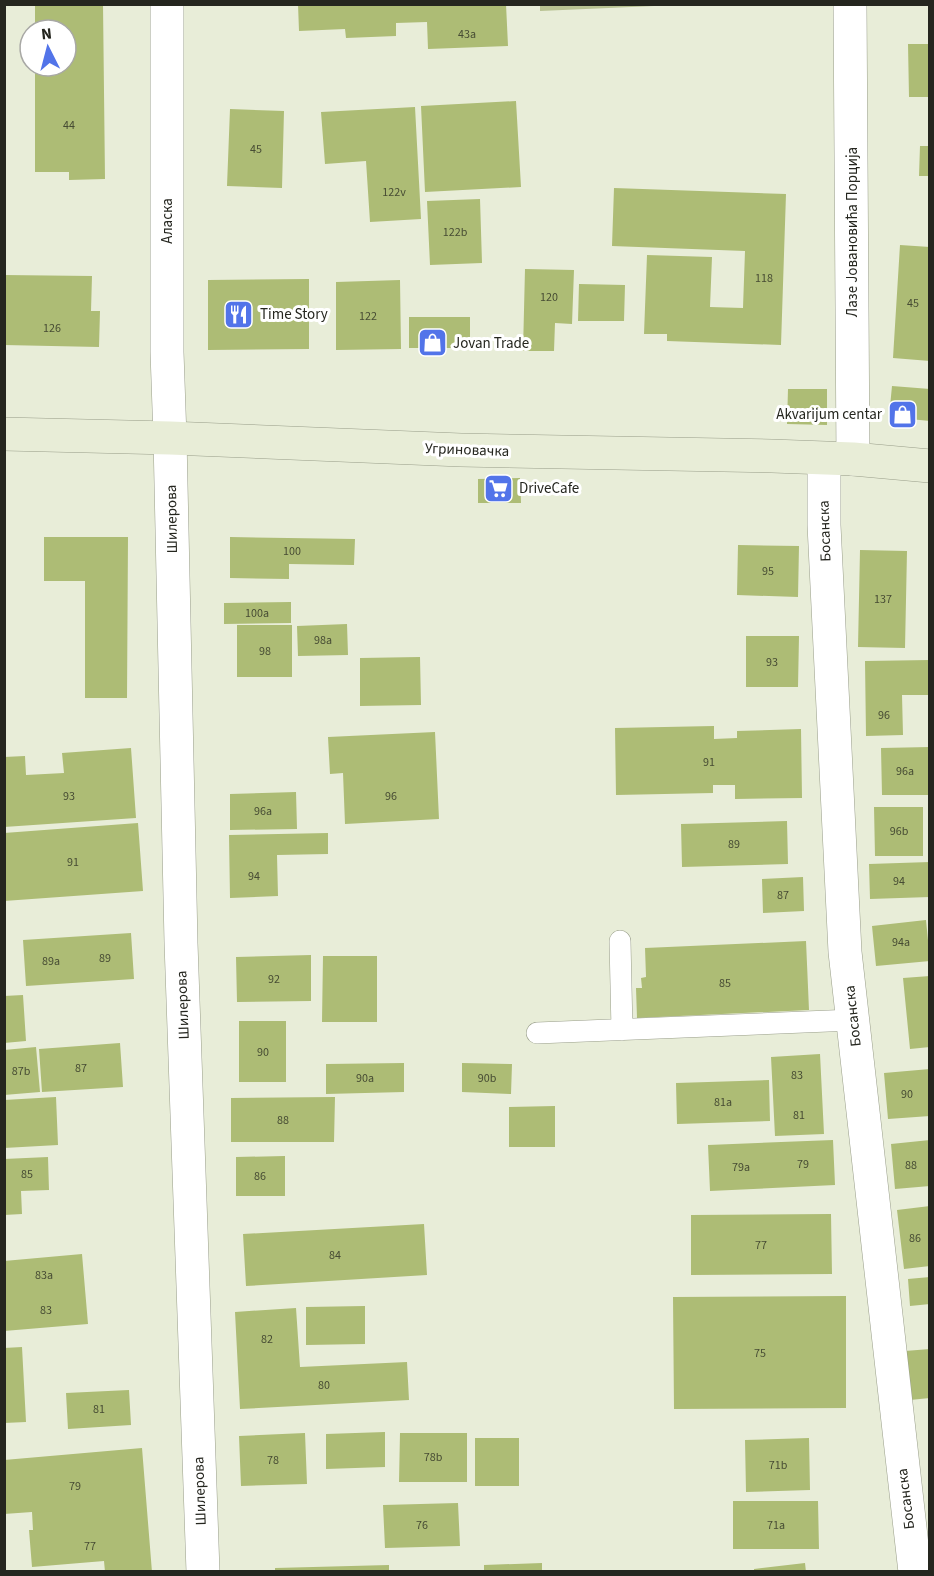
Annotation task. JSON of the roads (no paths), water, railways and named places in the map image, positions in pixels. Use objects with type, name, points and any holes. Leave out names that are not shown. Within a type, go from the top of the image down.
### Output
[{"type":"main road","name":"Угриновачка","points":[[4,434],[171,438],[461,450],[772,456],[930,466]]},
{"type":"street","name":"Аласка","points":[[167,4],[167,352],[171,438]]},
{"type":"street","name":"Лазе Јовановића Порција","points":[[838,459],[850,4]]},
{"type":"street","name":"Шилерова","points":[[171,438],[181,943],[203,1572]]},
{"type":"street","name":"Босанска","points":[[838,459],[825,549],[845,952],[915,1572]]},
{"type":"lane","points":[[620,941],[622,1029]]},
{"type":"lane","points":[[537,1033],[853,1020]]},
{"type":"place","name":"Time Story","points":[[239,314]]},
{"type":"place","name":"Jovan Trade","points":[[432,343]]},
{"type":"place","name":"Akvarijum centar","points":[[903,414]]},
{"type":"place","name":"DriveCafe","points":[[498,488]]}]
